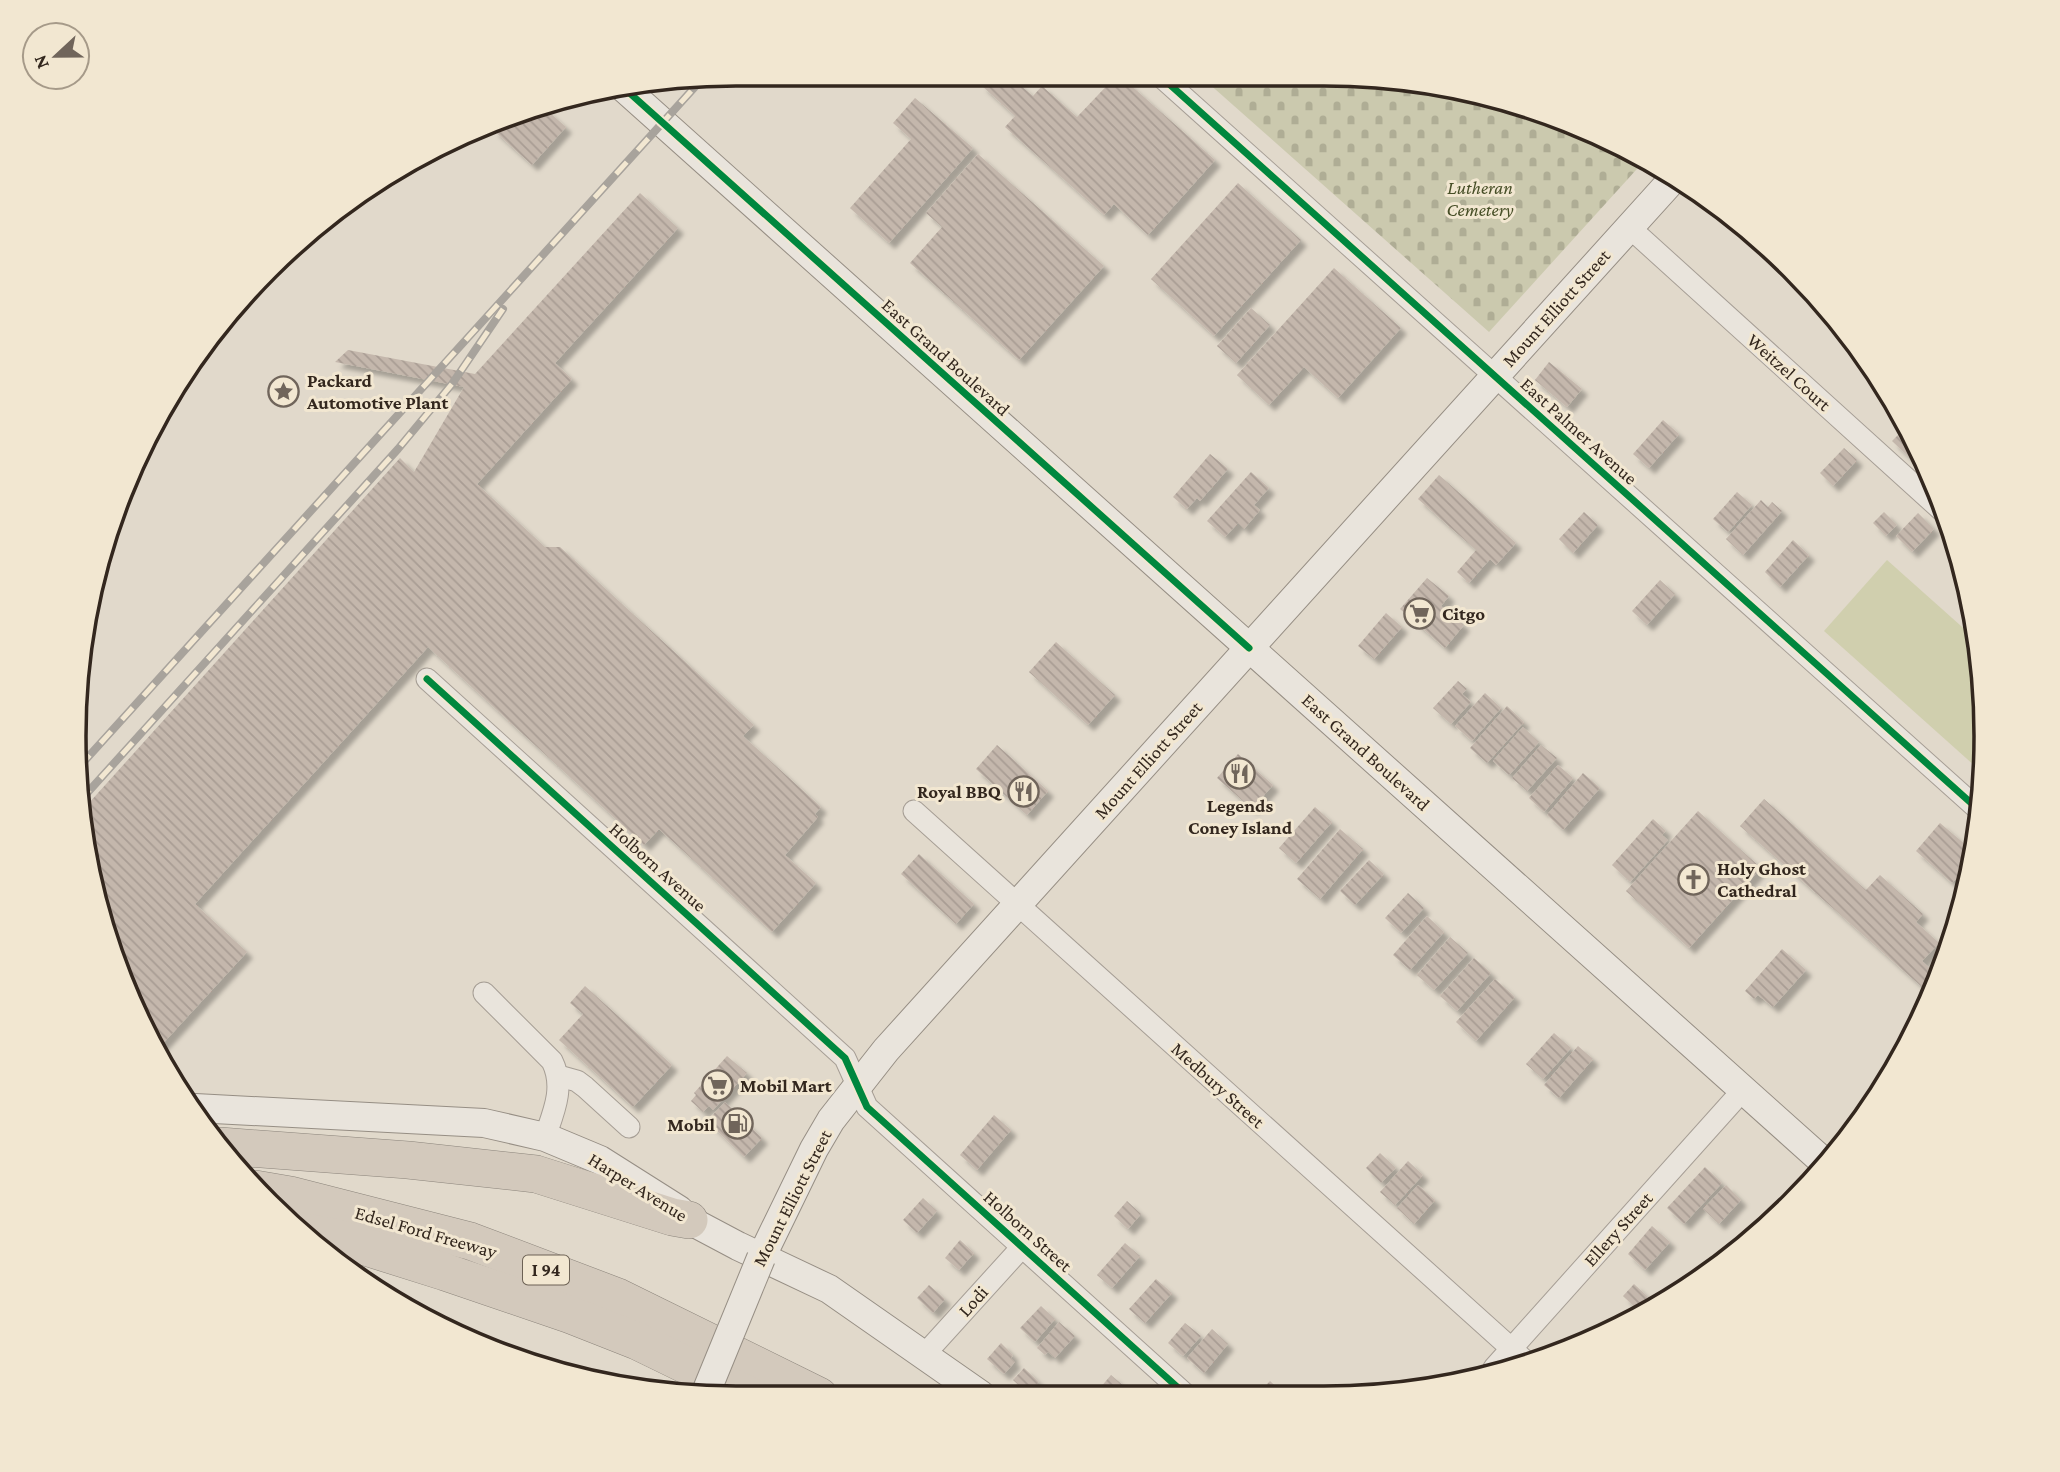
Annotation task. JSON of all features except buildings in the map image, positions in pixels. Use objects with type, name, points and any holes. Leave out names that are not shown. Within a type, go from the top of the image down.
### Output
[{"type":"highway","points":[[232,1147],[408,1160],[536,1174],[689,1220]]},
{"type":"highway","name":"Edsel Ford Freeway","points":[[272,1192],[470,1241],[618,1297],[799,1386]]},
{"type":"highway","name":"Edsel Ford Freeway","points":[[318,1234],[445,1272],[571,1315],[637,1341],[729,1386]]},
{"type":"main road","name":"East Grand Boulevard","points":[[631,94],[1819,1158]]},
{"type":"main road","name":"Mount Elliott Street","points":[[709,1385],[761,1258],[814,1149],[831,1120],[886,1050],[1668,185]]},
{"type":"main road","name":"Harper Avenue","points":[[203,1108],[484,1123],[545,1137],[600,1160],[679,1210],[689,1220],[761,1258],[829,1289],[968,1386]]},
{"type":"street","name":"East Palmer Avenue","points":[[1171,86],[1971,803]]},
{"type":"street","name":"Weitzel Court","points":[[1629,227],[1930,499]]},
{"type":"street","name":"Holborn Avenue","points":[[427,679],[845,1058],[859,1085]]},
{"type":"street","name":"Medbury Street","points":[[914,811],[1517,1354]]},
{"type":"street","points":[[484,993],[552,1061],[559,1076],[558,1099],[545,1137]]},
{"type":"street","points":[[559,1076],[577,1081],[629,1128]]},
{"type":"street","name":"Holborn Street","points":[[859,1085],[867,1107],[1176,1386]]},
{"type":"street","name":"Ellery Street","points":[[1517,1354],[1743,1090]]},
{"type":"street","name":"Lodi","points":[[925,1355],[1022,1247]]},
{"type":"green space","name":"Lutheran Cemetery","points":[[1212,86],[1367,87],[1451,98],[1533,120],[1573,135],[1638,167],[1489,332]]},
{"type":"green space","points":[[1887,560],[1965,630],[1973,693],[1973,765],[1824,631]]},
{"type":"railway","points":[[87,759],[695,87]]},
{"type":"railway","points":[[88,792],[398,449],[452,384],[503,309]]},
{"type":"cycle path","points":[[1171,86],[1971,803]]},
{"type":"cycle path","points":[[631,94],[1249,648]]},
{"type":"cycle path","points":[[427,679],[845,1058],[867,1107],[1176,1386]]},
{"type":"place","name":"Packard Automotive Plant","points":[[284,391]]},
{"type":"place","name":"Citgo","points":[[1419,613]]},
{"type":"place","name":"Legends Coney Island","points":[[1240,774]]},
{"type":"place","name":"Royal BBQ","points":[[1024,791]]},
{"type":"place","name":"Holy Ghost Cathedral","points":[[1694,879]]},
{"type":"place","name":"Mobil Mart","points":[[717,1085]]},
{"type":"place","name":"Mobil","points":[[738,1124]]}]
